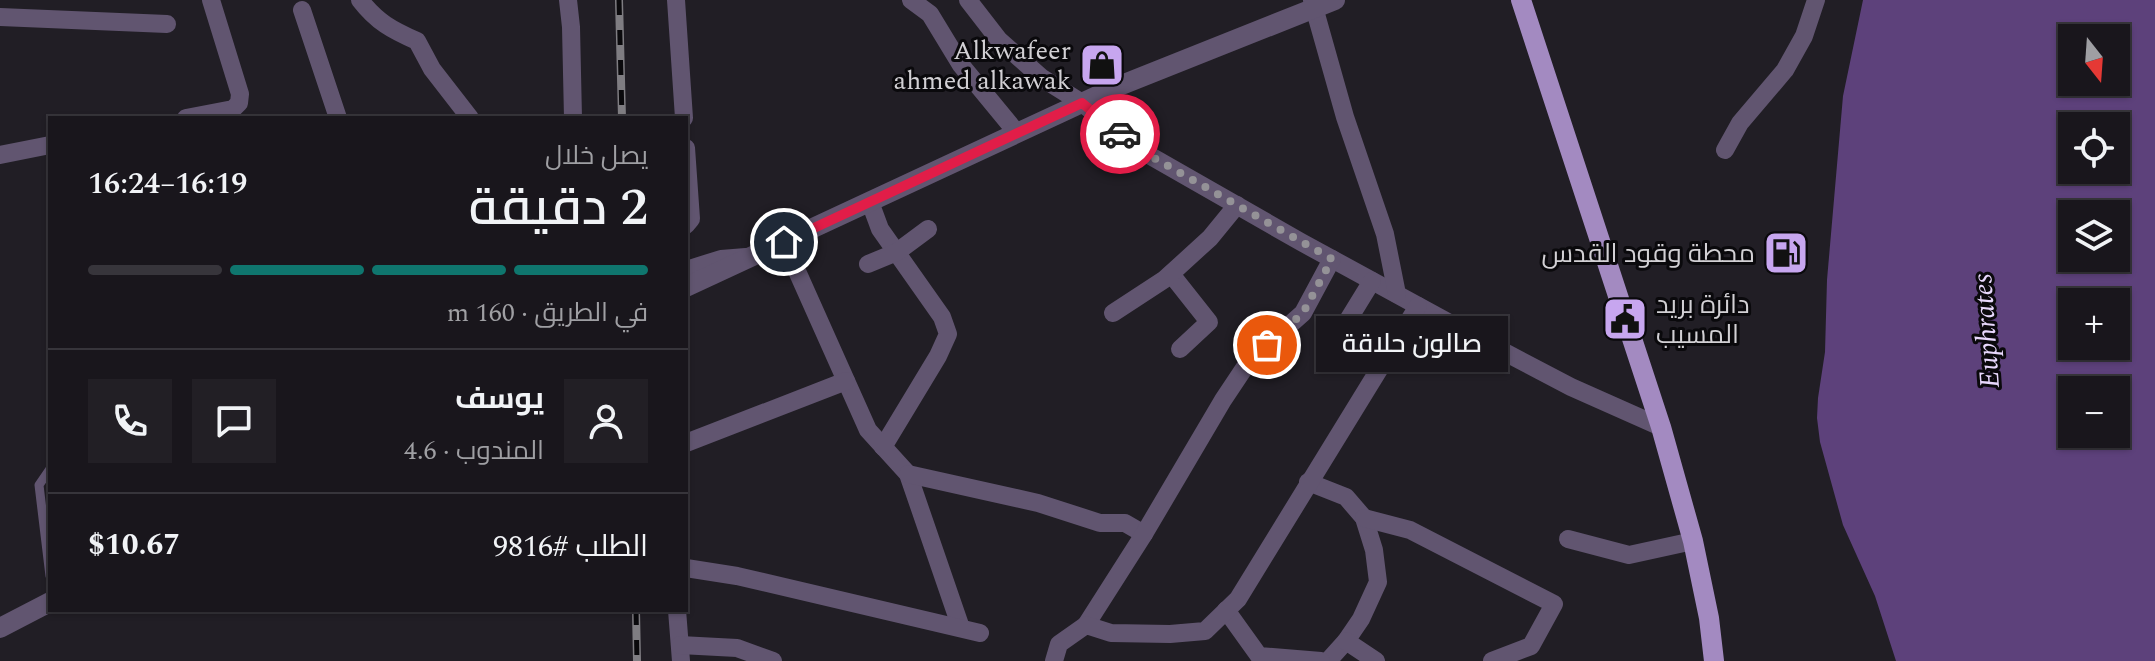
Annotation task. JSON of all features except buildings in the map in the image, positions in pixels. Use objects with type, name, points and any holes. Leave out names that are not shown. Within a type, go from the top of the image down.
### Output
[{"type":"main road","points":[[1521,0],[1661,427],[1693,541],[1709,618],[1714,661]]},
{"type":"street","points":[[196,116],[233,109],[239,103],[240,94],[211,0]]},
{"type":"street","points":[[360,0],[373,16],[394,31],[417,41],[432,69],[468,116]]},
{"type":"street","points":[[568,0],[573,116]]},
{"type":"street","points":[[676,0],[684,116]]},
{"type":"street","points":[[911,0],[930,14],[961,65],[1017,133]]},
{"type":"street","points":[[968,0],[999,40],[1042,78],[1082,103],[1140,150],[1418,306],[1571,387],[1661,427]]},
{"type":"street","points":[[692,278],[784,242],[1114,88],[1313,4],[1335,0]]},
{"type":"street","points":[[1725,150],[1740,123],[1785,70],[1804,36],[1816,0]]},
{"type":"street","points":[[1313,4],[1345,117],[1385,234],[1397,294]]},
{"type":"street","points":[[302,10],[337,116]]},
{"type":"street","points":[[0,17],[167,24]]},
{"type":"street","points":[[0,155],[48,145]]},
{"type":"street","points":[[688,176],[691,219],[688,223]]},
{"type":"street","points":[[870,202],[880,229],[942,317],[948,334],[883,447]]},
{"type":"street","points":[[1113,313],[1171,274],[1210,238],[1237,205]]},
{"type":"street","points":[[868,264],[897,252],[928,229]]},
{"type":"street","points":[[688,568],[737,576],[970,630],[908,474],[868,430],[784,242]]},
{"type":"street","points":[[1054,661],[1059,644],[1086,625],[1249,361],[1303,313],[1332,259]]},
{"type":"street","points":[[1171,274],[1209,322],[1180,349]]},
{"type":"street","points":[[1329,351],[1372,281]]},
{"type":"street","points":[[1086,625],[1111,633],[1205,631],[1238,599],[1418,306]]},
{"type":"street","points":[[688,442],[846,381]]},
{"type":"street","points":[[908,474],[1038,503],[1100,523],[1125,523],[1144,534]]},
{"type":"street","points":[[1308,482],[1346,497],[1364,518],[1374,550],[1378,582],[1361,619],[1328,661]]},
{"type":"street","points":[[1364,518],[1410,530],[1554,604],[1531,646],[1492,661]]},
{"type":"street","points":[[1568,539],[1629,555],[1693,541]]},
{"type":"street","points":[[0,628],[48,603]]},
{"type":"street","points":[[1226,610],[1259,656],[1321,661]]},
{"type":"street","points":[[677,612],[681,653],[737,648],[773,661]]},
{"type":"street","points":[[1346,641],[1376,661]]},
{"type":"lane","points":[[48,472],[39,485],[48,559]]},
{"type":"water","name":"Euphrates","points":[[1863,0],[2155,0],[2155,661],[1896,661],[1875,596],[1843,525],[1820,442],[1817,418],[1825,352],[1827,280],[1843,96]]},
{"type":"railway","points":[[619,0],[622,116]]},
{"type":"railway","points":[[636,612],[637,661]]},
{"type":"way so far","points":[[1120,134],[1140,150],[1332,259],[1303,313],[1267,345]]},
{"type":"place","name":"Alkwafeer ahmed alkawak","points":[[1102,65]]},
{"type":"place","name":"محطة وقود القدس","points":[[1786,253]]},
{"type":"place","name":"دائرة بريد المسيب","points":[[1625,319]]},
{"type":"place","name":"صالون حلاقة","points":[[1267,345]]},
{"type":"route","points":[[784,242],[1082,103],[1120,134]]}]
